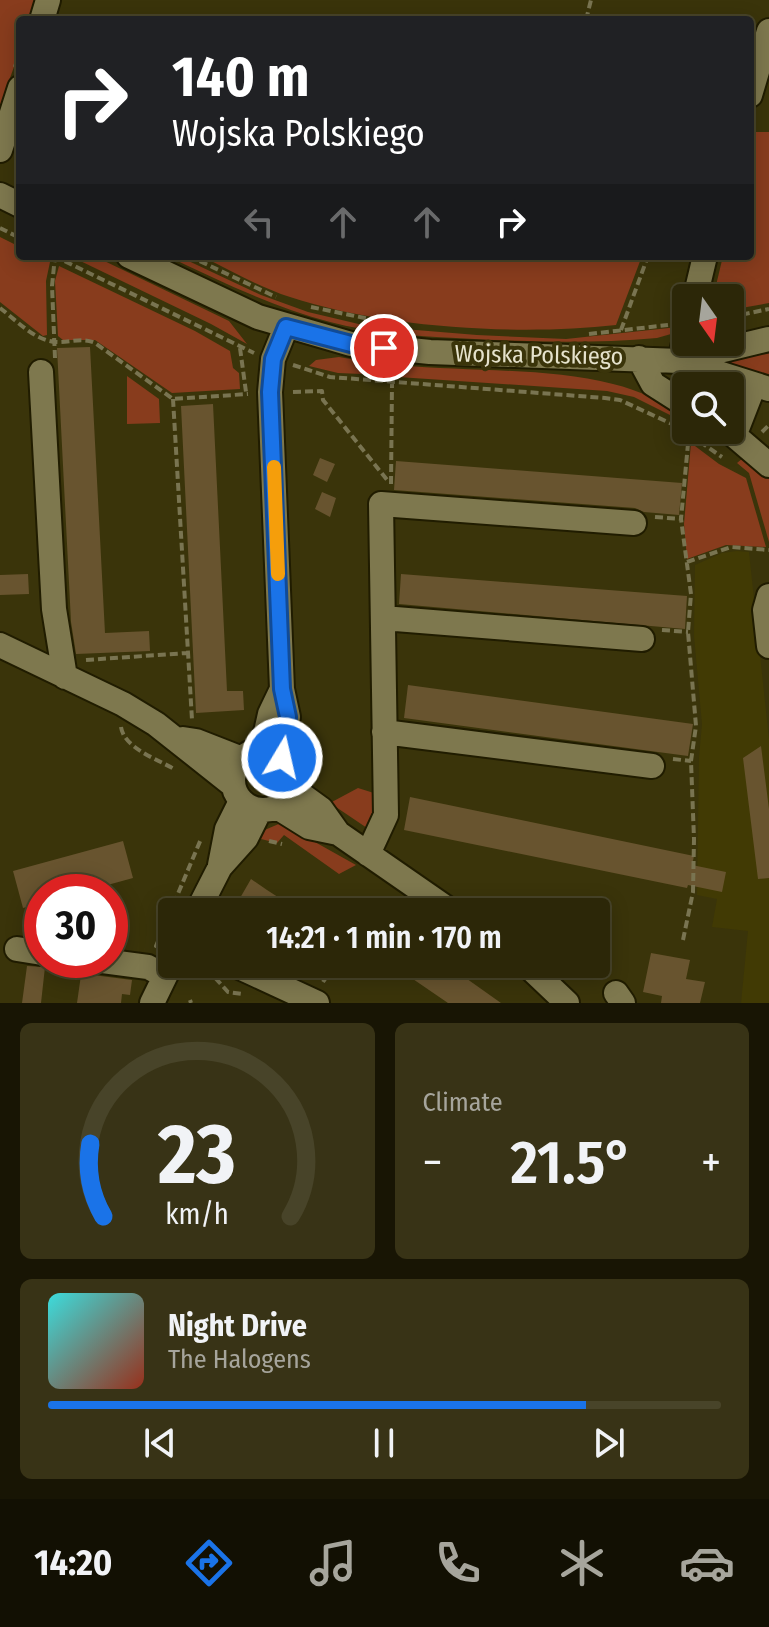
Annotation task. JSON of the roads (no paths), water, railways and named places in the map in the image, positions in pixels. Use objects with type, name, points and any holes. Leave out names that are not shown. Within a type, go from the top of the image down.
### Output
[{"type":"street","points":[[754,82],[769,31]]},
{"type":"street","points":[[0,150],[16,100]]},
{"type":"street","name":"Wojska Polskiego","points":[[137,260],[258,317],[351,344],[486,355],[680,361],[761,387]]},
{"type":"street","points":[[698,284],[704,260]]},
{"type":"street","points":[[262,756],[270,714],[282,689],[270,392],[273,359],[286,327]]},
{"type":"street","name":"Wojska Polskiego","points":[[680,361],[769,339]]},
{"type":"street","points":[[680,356],[680,361]]},
{"type":"street","points":[[639,358],[653,384],[672,396]]},
{"type":"street","points":[[48,372],[54,609],[73,668]]},
{"type":"street","points":[[744,412],[761,387]]},
{"type":"street","points":[[744,443],[769,465]]},
{"type":"street","points":[[368,854],[386,815],[381,504],[634,523]]},
{"type":"street","points":[[769,596],[765,610],[769,646]]},
{"type":"street","points":[[383,618],[642,639]]},
{"type":"street","points":[[0,645],[73,668],[123,704],[186,730],[196,741],[262,756],[291,770],[292,788],[284,802],[253,801]]},
{"type":"street","points":[[186,730],[192,753],[253,801],[309,827],[338,833]]},
{"type":"street","points":[[384,732],[652,766]]},
{"type":"street","points":[[204,898],[220,867],[246,838],[253,801],[236,768],[262,756]]},
{"type":"street","points":[[292,788],[321,809],[338,833],[432,898]]},
{"type":"street","points":[[17,949],[24,950]]},
{"type":"street","points":[[128,964],[148,967],[158,964]]},
{"type":"street","points":[[152,1003],[161,978]]},
{"type":"street","points":[[263,978],[317,1003]]},
{"type":"street","points":[[541,978],[567,1003]]}]
